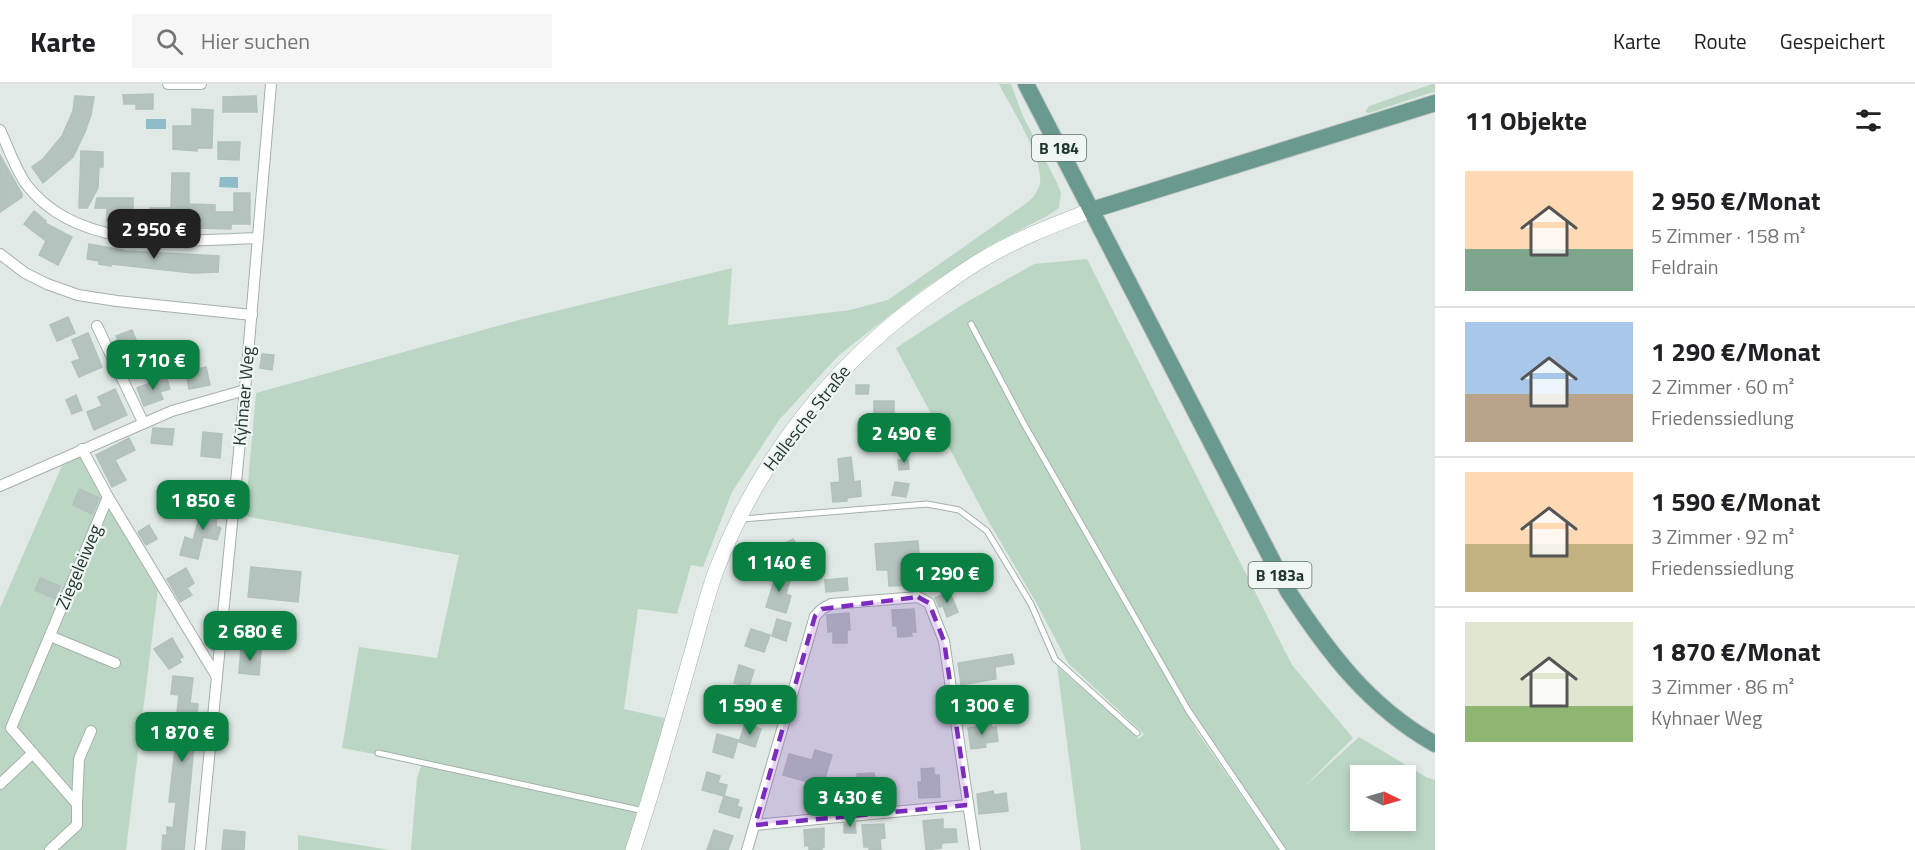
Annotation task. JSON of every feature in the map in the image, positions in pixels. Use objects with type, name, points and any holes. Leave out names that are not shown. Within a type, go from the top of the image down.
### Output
[{"type":"main road","name":"B 184","points":[[1026,84],[1092,210]]},
{"type":"main road","points":[[1092,210],[1435,103]]},
{"type":"main road","name":"B 183a","points":[[1092,210],[1288,591],[1315,632],[1343,668],[1377,704],[1419,736],[1435,744]]},
{"type":"street","points":[[168,84],[201,84]]},
{"type":"street","name":"Kyhnaer Weg","points":[[200,850],[272,84]]},
{"type":"street","points":[[0,130],[26,183],[56,211],[71,221],[103,233],[148,238],[201,240],[257,238]]},
{"type":"street","name":"Hallesche Straße","points":[[633,850],[716,570],[738,519],[778,448],[828,385],[863,348],[890,324],[966,270],[1016,241],[1092,210]]},
{"type":"street","points":[[0,254],[25,273],[78,295],[117,302],[252,315]]},
{"type":"street","points":[[97,326],[143,423]]},
{"type":"street","points":[[0,486],[172,411],[245,390]]},
{"type":"street","points":[[82,449],[108,498],[217,677]]},
{"type":"street","name":"Ziegeleiweg","points":[[77,804],[11,728],[108,498]]},
{"type":"street","points":[[747,850],[815,616],[831,604],[918,597],[930,603],[944,641],[975,850]]},
{"type":"street","points":[[50,636],[115,663]]},
{"type":"street","points":[[50,850],[77,825],[79,759],[91,731]]},
{"type":"street","points":[[0,784],[33,753]]},
{"type":"street","points":[[755,825],[968,805]]},
{"type":"lane","points":[[971,324],[1021,418],[1188,710],[1282,850]]},
{"type":"lane","points":[[738,519],[927,504],[959,510],[987,531],[1030,604],[1055,659],[1137,733]]},
{"type":"lane","points":[[378,753],[646,811]]},
{"type":"highlighted area","points":[[918,597],[929,603],[944,641],[968,805],[755,825],[815,616],[822,609]]},
{"type":"green space","points":[[999,84],[1011,84],[1022,114],[1058,185],[1061,193],[1059,208],[987,247],[922,290],[839,355],[779,420],[732,492],[703,567],[691,565],[677,614],[638,609],[624,709],[673,720],[633,850],[411,850],[417,778],[422,763],[342,748],[359,647],[437,658],[459,555],[245,516],[256,393],[519,320],[732,268],[728,325],[850,310],[888,300],[1024,205],[1038,189],[1039,166],[1034,152]]},
{"type":"green space","points":[[1435,84],[1435,92],[1369,113],[1365,112],[1369,106]]},
{"type":"green space","points":[[1087,259],[1292,665],[1353,738],[1303,788],[1359,737],[1406,765],[1350,765],[1350,831],[1416,831],[1416,771],[1435,780],[1435,850],[1286,850],[1263,820],[1194,715],[1181,703],[1196,730],[1279,850],[1081,850],[1057,666],[1139,739],[1144,734],[1068,663],[1037,604],[986,517],[896,348],[960,306],[1034,264]]},
{"type":"green space","points":[[80,457],[159,581],[126,850],[0,850],[0,608],[64,461]]},
{"type":"green space","points":[[298,835],[390,850],[298,850]]},
{"type":"water","points":[[146,119],[166,119],[166,129],[146,129]]},
{"type":"water","points":[[220,177],[238,177],[238,188],[219,187]]},
{"type":"building","points":[[153,94],[153,109],[136,109],[136,104],[124,104],[123,95]]},
{"type":"building","points":[[75,96],[94,97],[85,132],[73,157],[43,183],[32,167],[43,159],[62,136],[73,111]]},
{"type":"building","points":[[256,96],[257,112],[223,112],[223,97]]},
{"type":"building","points":[[192,109],[213,110],[212,148],[197,148],[197,151],[173,149],[173,126],[192,126]]},
{"type":"building","points":[[218,142],[240,142],[239,160],[218,159]]},
{"type":"building","points":[[81,151],[103,152],[103,167],[99,167],[98,188],[87,208],[79,208]]},
{"type":"building","points":[[0,155],[22,197],[0,212]]},
{"type":"building","points":[[172,173],[189,173],[189,204],[215,205],[215,212],[234,212],[234,193],[250,193],[250,224],[231,224],[231,229],[151,226],[150,208],[171,208]]},
{"type":"building","points":[[97,198],[133,198],[133,222],[107,221],[107,208],[95,208]]},
{"type":"building","points":[[34,211],[46,221],[45,223],[72,237],[58,265],[39,255],[46,241],[24,224]]},
{"type":"building","points":[[89,244],[127,251],[219,256],[218,272],[193,273],[99,264],[99,261],[87,259]]},
{"type":"building","points":[[68,317],[75,333],[57,341],[50,325]]},
{"type":"building","points":[[132,330],[139,347],[123,353],[116,336]]},
{"type":"building","points":[[88,333],[102,367],[79,377],[72,362],[80,359],[72,340]]},
{"type":"building","points":[[262,354],[274,355],[272,370],[260,368]]},
{"type":"building","points":[[206,367],[210,385],[189,389],[186,372]]},
{"type":"building","points":[[166,377],[170,389],[160,392],[163,399],[144,406],[137,388]]},
{"type":"building","points":[[856,385],[869,385],[868,394],[856,394]]},
{"type":"building","points":[[115,389],[127,415],[94,430],[87,412],[102,406],[98,397]]},
{"type":"building","points":[[76,395],[82,410],[72,414],[66,400]]},
{"type":"building","points":[[874,401],[894,401],[894,414],[874,413]]},
{"type":"building","points":[[153,428],[174,429],[172,445],[151,443]]},
{"type":"building","points":[[203,432],[222,434],[220,458],[201,456]]},
{"type":"building","points":[[129,438],[135,450],[115,460],[126,480],[112,487],[96,455]]},
{"type":"building","points":[[851,457],[854,482],[860,481],[861,496],[847,498],[847,501],[833,502],[831,483],[840,482],[838,459]]},
{"type":"building","points":[[908,459],[909,469],[899,470],[898,460]]},
{"type":"building","points":[[895,482],[909,484],[906,497],[892,495]]},
{"type":"building","points":[[79,489],[99,498],[92,514],[73,505]]},
{"type":"building","points":[[204,500],[218,501],[216,526],[221,528],[217,540],[203,537],[198,559],[180,555],[185,537],[193,540],[198,522],[202,523]]},
{"type":"building","points":[[149,525],[157,539],[146,545],[138,532]]},
{"type":"building","points":[[793,539],[809,562],[788,574],[774,549]]},
{"type":"building","points":[[918,541],[919,555],[911,555],[912,585],[889,586],[888,570],[877,570],[875,544]]},
{"type":"building","points":[[251,567],[301,572],[298,602],[248,597]]},
{"type":"building","points":[[186,568],[194,583],[187,588],[192,595],[180,602],[167,579]]},
{"type":"building","points":[[773,571],[791,577],[786,594],[791,596],[786,613],[766,607],[774,581],[770,580]]},
{"type":"building","points":[[40,578],[60,586],[55,599],[35,590]]},
{"type":"building","points":[[847,578],[848,590],[826,592],[825,580]]},
{"type":"building","points":[[950,592],[958,612],[947,617],[943,606],[939,607],[935,598]]},
{"type":"building","points":[[914,609],[916,632],[911,632],[912,636],[898,637],[897,626],[893,626],[892,610]]},
{"type":"building","points":[[849,613],[850,630],[847,630],[847,643],[833,643],[833,631],[828,632],[827,615]]},
{"type":"building","points":[[777,619],[791,623],[786,641],[772,636]]},
{"type":"building","points":[[751,629],[770,635],[764,652],[745,646]]},
{"type":"building","points":[[172,638],[183,657],[179,659],[181,662],[169,669],[154,649]]},
{"type":"building","points":[[241,648],[261,650],[259,675],[239,673]]},
{"type":"building","points":[[1012,654],[1014,664],[995,667],[996,679],[961,685],[958,663]]},
{"type":"building","points":[[739,665],[754,670],[749,687],[734,683]]},
{"type":"building","points":[[173,676],[193,678],[190,703],[198,704],[184,850],[162,850],[163,835],[167,836],[167,827],[173,828],[176,802],[169,802],[179,695],[171,694]]},
{"type":"building","points":[[756,688],[771,693],[768,712],[750,707]]},
{"type":"building","points":[[745,724],[761,729],[755,747],[739,742]]},
{"type":"building","points":[[991,724],[992,728],[996,727],[998,741],[985,743],[986,747],[971,749],[968,728]]},
{"type":"building","points":[[717,734],[738,740],[733,758],[713,752]]},
{"type":"building","points":[[815,750],[832,755],[818,801],[808,798],[812,783],[783,775],[789,754],[812,760]]},
{"type":"building","points":[[934,768],[934,775],[939,775],[940,797],[919,798],[918,782],[922,782],[921,769]]},
{"type":"building","points":[[707,772],[720,776],[718,783],[727,785],[724,796],[702,790]]},
{"type":"building","points":[[874,773],[876,784],[879,784],[881,800],[860,802],[857,774]]},
{"type":"building","points":[[993,791],[994,795],[1006,793],[1008,811],[979,814],[977,794]]},
{"type":"building","points":[[724,796],[739,800],[737,806],[742,808],[739,818],[719,812]]},
{"type":"building","points":[[943,819],[943,829],[956,829],[957,842],[942,843],[941,848],[926,850],[923,821]]},
{"type":"building","points":[[855,823],[856,833],[844,833],[844,824]]},
{"type":"building","points":[[884,824],[885,838],[880,839],[881,850],[869,850],[869,847],[864,847],[862,825]]},
{"type":"building","points":[[824,828],[822,850],[809,850],[809,845],[805,846],[804,830]]},
{"type":"building","points":[[224,830],[245,832],[244,850],[222,850]]},
{"type":"building","points":[[714,830],[733,836],[728,850],[707,850]]}]
